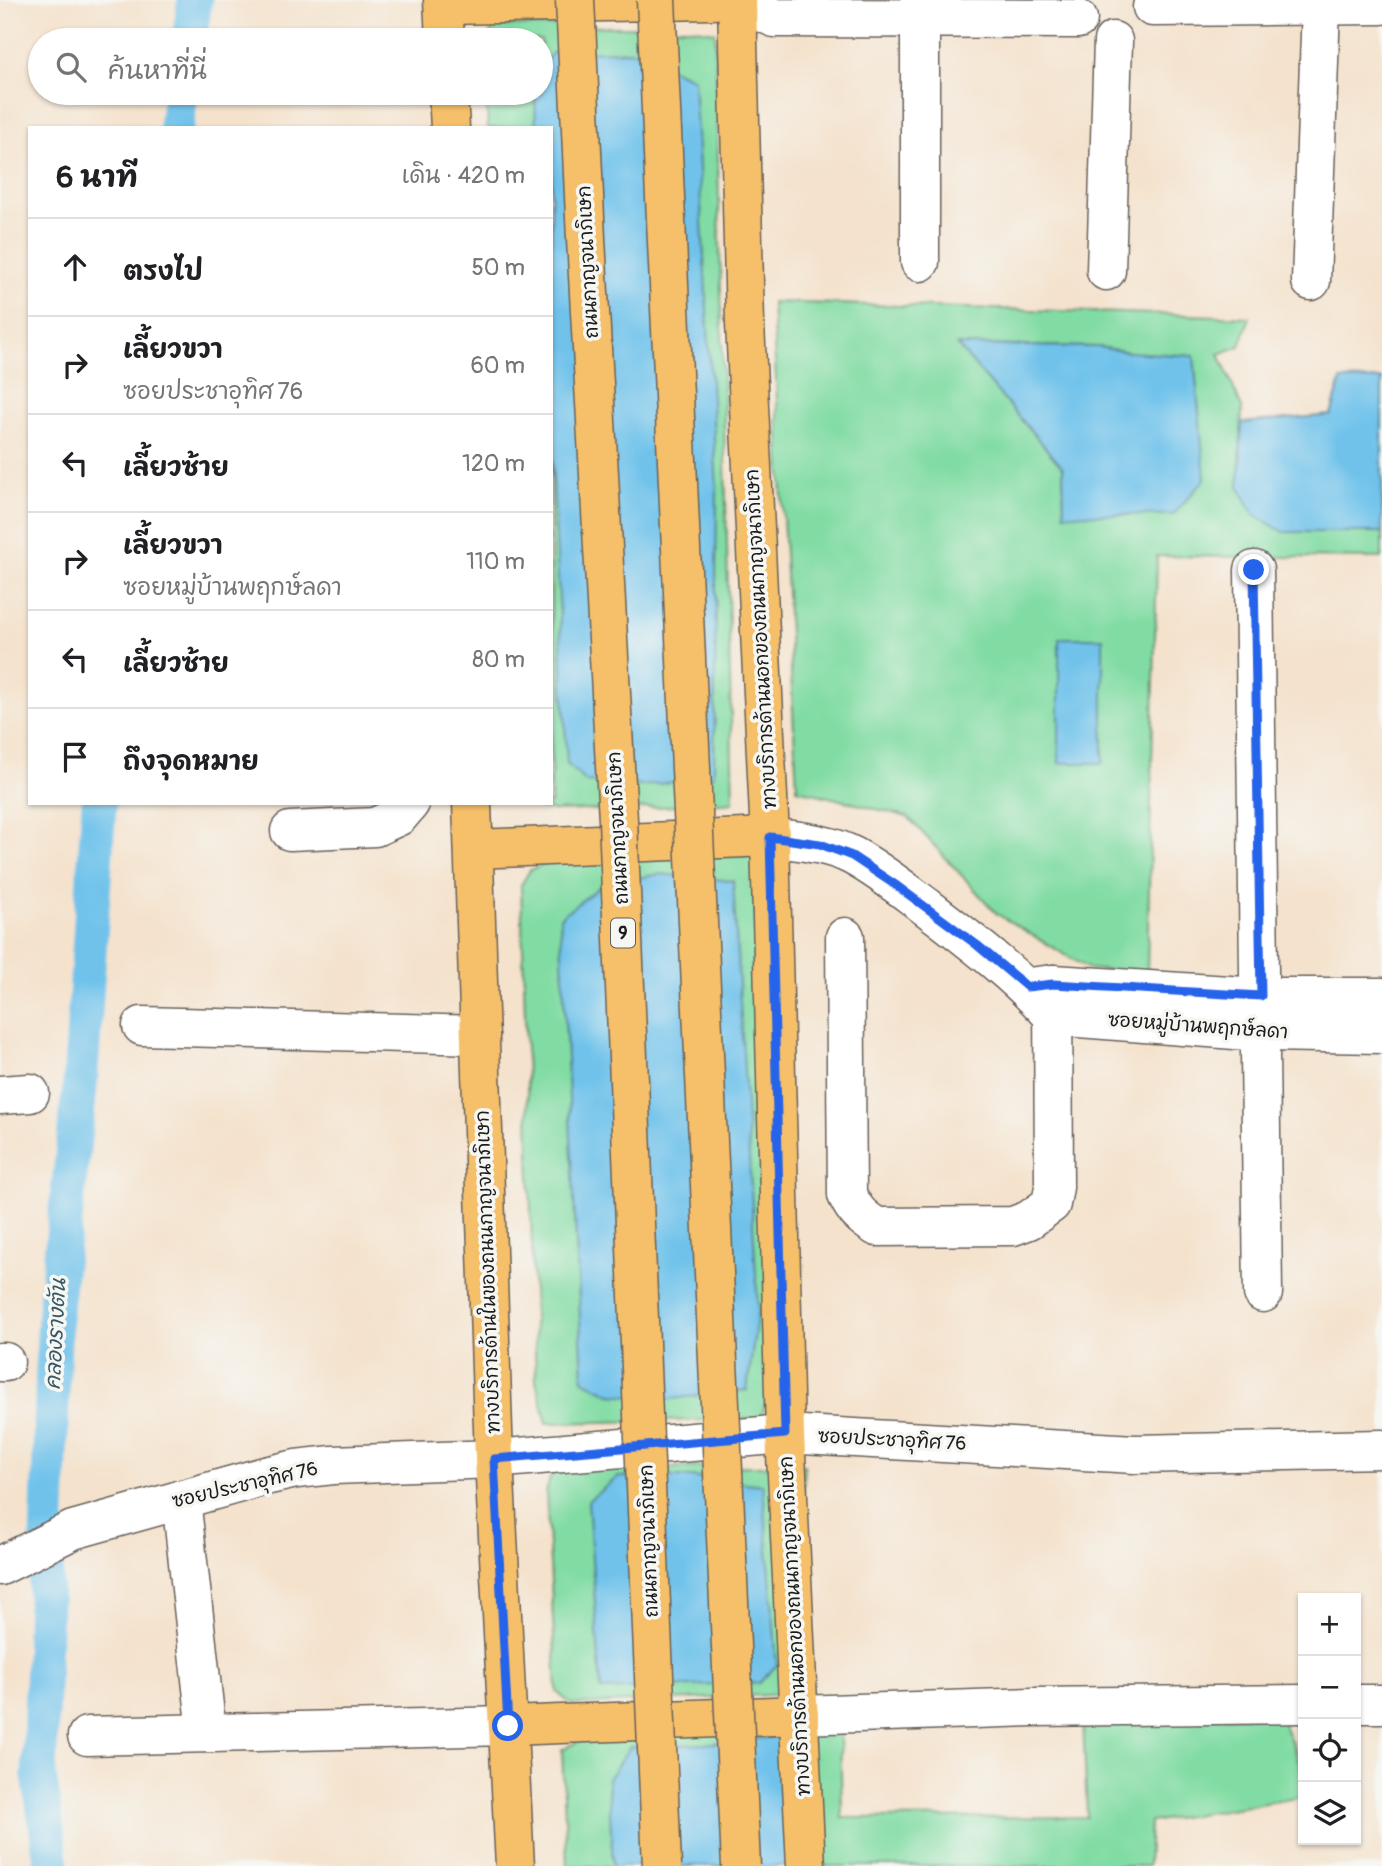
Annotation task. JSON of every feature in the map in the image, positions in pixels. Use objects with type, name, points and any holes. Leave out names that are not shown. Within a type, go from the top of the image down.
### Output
[{"type":"main road","name":"ถนนกาญจนาภิเษก","points":[[575,0],[618,820],[662,1866]]},
{"type":"main road","points":[[656,0],[741,1866]]},
{"type":"main road","points":[[444,15],[713,0]]},
{"type":"main road","name":"ทางบริการด้านนอกของถนนกาญจนาภิเษก","points":[[737,0],[746,324],[770,837],[785,1434],[806,1866]]},
{"type":"main road","points":[[449,105],[450,126]]},
{"type":"main road","name":"ทางบริการด้านในของถนนกาญจนาภิเษก","points":[[472,805],[494,1459],[515,1866]]},
{"type":"main road","points":[[474,849],[770,837]]},
{"type":"main road","points":[[508,1726],[799,1715]]},
{"type":"street","points":[[737,0],[774,18],[920,9],[1076,10],[1092,35],[1113,41],[1134,35],[1142,28],[1149,18],[1152,4],[1321,7],[1382,5]]},
{"type":"street","points":[[1311,281],[1321,7]]},
{"type":"street","points":[[920,9],[920,262]]},
{"type":"street","points":[[1106,271],[1113,41]]},
{"type":"street","points":[[1254,570],[1263,1293]]},
{"type":"street","points":[[290,831],[374,827],[398,816],[408,805]]},
{"type":"street","points":[[770,837],[820,844],[852,856],[897,886],[1045,996],[1054,1187],[1051,1203],[1029,1220],[1013,1226],[877,1227],[858,1213],[847,1195],[845,937]]},
{"type":"street","name":"ซอยหมู่บ้านพฤกษ์ลดา","points":[[1045,996],[1261,1014],[1382,1034]]},
{"type":"street","name":"ซอยหมู่บ้านพฤกษ์ลดา","points":[[1261,1014],[1382,997]]},
{"type":"street","points":[[142,1026],[480,1035]]},
{"type":"street","name":"ซอยประชาอุทิศ 76","points":[[3,1564],[73,1530],[296,1469],[332,1465],[494,1459],[785,1434],[1135,1454],[1382,1450]]},
{"type":"street","points":[[181,1499],[208,1733]]},
{"type":"street","points":[[799,1715],[1033,1707],[1298,1704]]},
{"type":"street","points":[[1361,1704],[1382,1704]]},
{"type":"street","points":[[87,1736],[508,1726]]},
{"type":"green space","points":[[493,25],[690,28],[715,32],[733,802],[553,811],[531,805],[553,805],[553,126],[488,126],[487,105],[553,105],[553,28],[492,28]]},
{"type":"green space","points":[[772,302],[1250,317],[1240,346],[1219,354],[1242,408],[1239,487],[1283,532],[1382,532],[1382,558],[1157,556],[1147,974],[1089,969],[997,914],[908,817],[797,789]],"holes":[[[958,345],[1097,347],[1129,352],[1064,514],[1063,468]]]},
{"type":"green space","points":[[753,855],[772,1381],[761,1419],[547,1423],[536,1381],[521,885],[530,870],[551,861]]},
{"type":"green space","points":[[805,1465],[789,1694],[572,1705],[557,1692],[546,1492],[552,1472]]},
{"type":"green space","points":[[1083,1717],[1281,1717],[1298,1759],[1298,1798],[1150,1822],[1148,1866],[567,1866],[562,1750],[587,1737],[840,1725],[842,1818],[1087,1817]]},
{"type":"water","points":[[633,51],[694,79],[717,489],[714,776],[643,786],[586,782],[567,764],[553,476],[553,126],[536,126],[535,105],[553,105],[553,52]]},
{"type":"water","points":[[957,345],[1098,347],[1194,356],[1205,479],[1173,515],[1064,514],[1063,468]]},
{"type":"water","points":[[1382,379],[1382,532],[1283,532],[1254,514],[1239,487],[1242,423],[1331,415],[1341,380]]},
{"type":"water","points":[[1059,638],[1103,638],[1103,763],[1059,763]]},
{"type":"water","points":[[659,874],[733,881],[758,1309],[747,1390],[671,1399],[610,1394],[583,1380],[560,917],[602,885]]},
{"type":"water","points":[[618,1477],[691,1477],[763,1485],[777,1665],[759,1683],[601,1690],[588,1501]]},
{"type":"water","points":[[783,1736],[795,1866],[613,1866],[608,1779],[630,1747],[704,1744]]},
{"type":"waterway","name":"คลองรางตัน","points":[[191,28],[195,0]]},
{"type":"waterway","name":"คลองรางตัน","points":[[176,126],[179,105]]},
{"type":"waterway","name":"คลองรางตัน","points":[[52,1866],[39,1775],[55,1309],[80,1086],[99,805]]},
{"type":"route","points":[[508,1726],[494,1459],[785,1434],[770,837],[820,844],[852,856],[977,945],[1027,987],[1053,984],[1261,996],[1254,570]]}]
